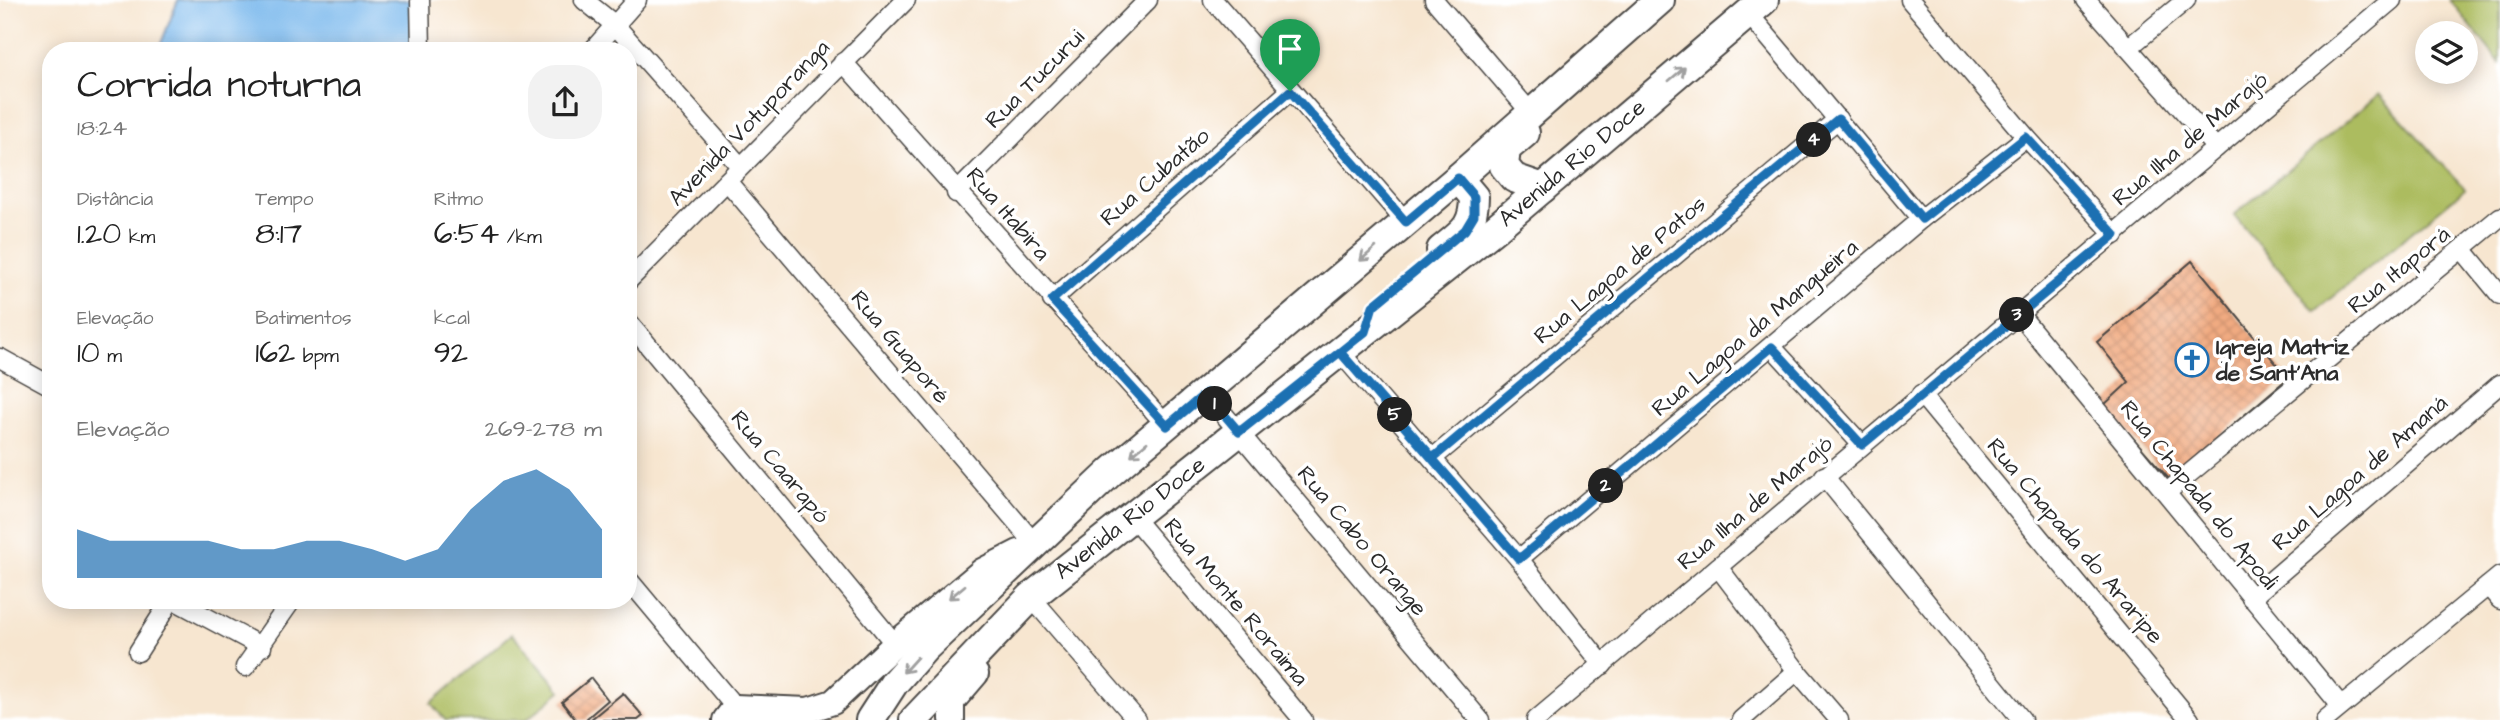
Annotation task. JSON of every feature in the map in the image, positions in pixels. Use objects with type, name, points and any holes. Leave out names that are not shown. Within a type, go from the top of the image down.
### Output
[{"type":"main road","name":"Avenida Rio Doce","points":[[870,720],[894,683],[1111,472],[1458,178],[1652,5]]},
{"type":"main road","points":[[1543,188],[1514,178],[1504,166],[1506,149],[1623,46],[1652,5]]},
{"type":"main road","name":"Avenida Rio Doce","points":[[914,720],[1025,604],[1131,516],[1543,188],[1756,6]]},
{"type":"main road","points":[[1365,332],[1373,306],[1465,230],[1474,215],[1474,197],[1458,178]]},
{"type":"main road","points":[[730,713],[808,710],[833,702],[895,644],[982,571],[1035,544]]},
{"type":"main road","points":[[952,720],[950,711],[956,695],[1007,642],[1025,604]]},
{"type":"street","points":[[420,0],[421,42]]},
{"type":"street","points":[[584,0],[615,24],[631,42]]},
{"type":"street","points":[[600,42],[637,0]]},
{"type":"street","name":"Avenida Votuporanga","points":[[637,272],[906,0]]},
{"type":"street","name":"Rua Tucurui","points":[[956,192],[1148,0]]},
{"type":"street","points":[[1213,0],[1406,222]]},
{"type":"street","points":[[1434,0],[1531,113]]},
{"type":"street","points":[[1910,0],[2026,137],[2115,235]]},
{"type":"street","points":[[2086,0],[2216,148]]},
{"type":"street","points":[[2128,48],[2186,0]]},
{"type":"street","name":"Rua Ilha de Marajó","points":[[1536,720],[2392,0]]},
{"type":"street","points":[[1756,6],[1838,119],[1922,219]]},
{"type":"street","points":[[637,49],[740,166]]},
{"type":"street","name":"Rua Itabira","points":[[843,62],[1052,300],[1167,426]]},
{"type":"street","name":"Rua Cubatão","points":[[1052,300],[1290,91]]},
{"type":"street","name":"Rua Lagoa de Patos","points":[[1433,458],[1838,119]]},
{"type":"street","name":"Rua Lagoa da Mangueira","points":[[1519,559],[1922,219],[2026,137]]},
{"type":"street","name":"Rua Guaporé","points":[[727,181],[1035,544]]},
{"type":"street","name":"Rua Itaporá","points":[[2166,492],[2500,217]]},
{"type":"street","points":[[2463,250],[2500,295]]},
{"type":"street","name":"Rua Chapada do Apodi","points":[[2019,314],[2341,706]]},
{"type":"street","name":"Rua Caarapó","points":[[637,332],[895,644]]},
{"type":"street","points":[[1772,347],[1862,445]]},
{"type":"street","points":[[1340,352],[1519,559],[1603,665]]},
{"type":"street","points":[[0,358],[42,381]]},
{"type":"street","name":"Rua Lagoa de Amaná","points":[[2251,598],[2500,384]]},
{"type":"street","name":"Rua Cabo Orange","points":[[1206,393],[1480,720]]},
{"type":"street","name":"Rua Chapada do Araripe","points":[[1922,394],[2190,720]]},
{"type":"street","points":[[1824,476],[2022,720]]},
{"type":"street","name":"Rua Monte Roraima","points":[[1131,516],[1303,720]]},
{"type":"street","points":[[1718,567],[1797,671],[1839,720]]},
{"type":"street","points":[[2325,720],[2496,587]]},
{"type":"street","points":[[637,591],[730,713]]},
{"type":"street","points":[[1025,604],[1137,720]]},
{"type":"street","points":[[138,652],[166,609]]},
{"type":"street","points":[[189,609],[262,647]]},
{"type":"street","points":[[245,667],[262,647],[286,609]]},
{"type":"street","points":[[1741,720],[1797,671]]},
{"type":"green space","points":[[2450,0],[2500,0],[2500,63],[2478,35],[2478,21],[2467,21]]},
{"type":"green space","points":[[2379,94],[2465,189],[2315,311],[2234,215]]},
{"type":"green space","points":[[512,634],[561,691],[526,720],[445,720],[431,703]]},
{"type":"water","points":[[178,0],[412,0],[414,42],[162,42]]},
{"type":"building","name":"Igreja Matriz de Sant'Ana","points":[[2192,261],[2288,378],[2169,479],[2104,405],[2129,382],[2097,342]]},
{"type":"building","points":[[591,678],[608,700],[587,718],[589,720],[576,720],[562,702]]},
{"type":"building","points":[[623,693],[643,716],[638,720],[590,720]]},
{"type":"place","name":"Igreja Matriz de Sant'Ana","points":[[2192,360]]},
{"type":"route","points":[[1290,91],[1052,300],[1167,426],[1206,393],[1239,432],[1340,352],[1519,559],[1772,347],[1862,445],[2115,235],[2026,137],[1922,219],[1838,119],[1433,458],[1340,352],[1365,332],[1373,306],[1465,230],[1474,215],[1474,197],[1458,178],[1406,222],[1290,91]]}]
